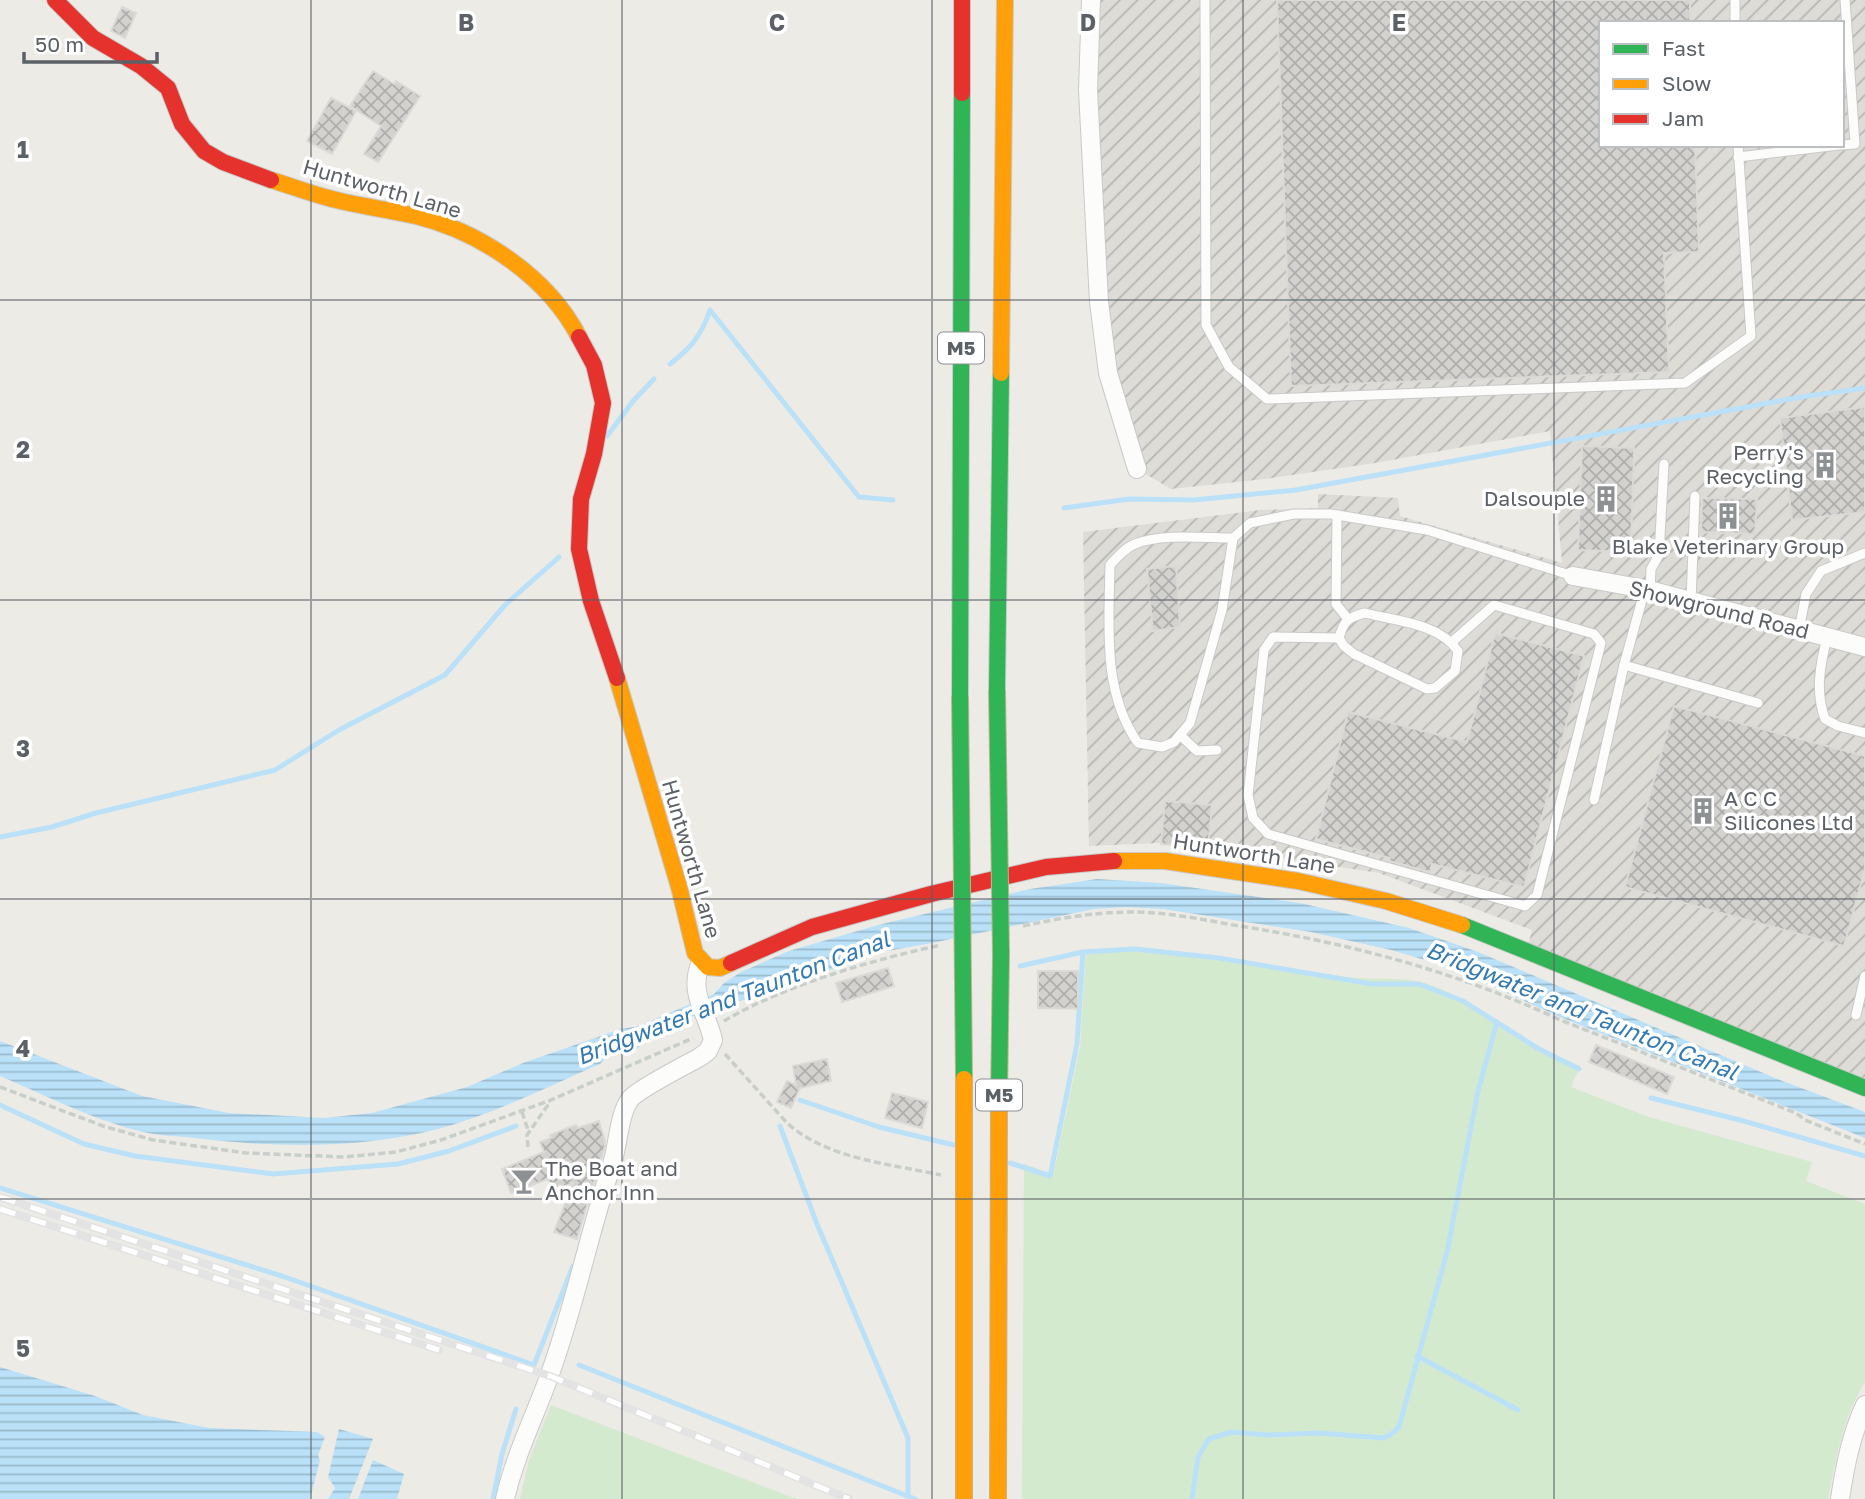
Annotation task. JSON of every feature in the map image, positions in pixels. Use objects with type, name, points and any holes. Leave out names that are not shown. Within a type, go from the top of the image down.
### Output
[{"type":"main road","name":"Huntworth Lane","points":[[55,0],[93,38],[141,66],[168,88],[181,124],[204,151],[222,162],[270,179],[331,198],[419,217],[476,238],[529,274],[571,321],[594,365],[603,403],[594,454],[581,499],[579,549],[591,601],[615,671],[679,887],[695,953],[701,962],[713,969],[720,968],[812,926],[1046,867],[1114,861],[1165,861],[1298,881],[1432,914],[1540,955],[1865,1088]]},
{"type":"main road","name":"M5","points":[[962,0],[960,696],[965,1152],[964,1499]]},
{"type":"main road","name":"M5","points":[[998,1499],[997,1215],[1001,954],[997,690],[1005,0]]},
{"type":"street","points":[[1091,0],[1088,90],[1100,302],[1108,373],[1138,469]]},
{"type":"street","name":"Showground Road","points":[[1573,576],[1647,590],[1865,647]]},
{"type":"street","points":[[505,1499],[526,1431],[556,1358],[594,1219],[618,1145],[621,1122],[631,1099],[708,1051],[712,1035],[695,988],[695,975],[701,962]]},
{"type":"street","points":[[1840,1499],[1846,1461],[1856,1424],[1865,1405]]},
{"type":"lane","points":[[1205,0],[1206,325],[1229,367],[1266,399],[1685,383],[1751,336],[1738,147]]},
{"type":"lane","points":[[1735,0],[1735,21]]},
{"type":"lane","points":[[1844,0],[1855,144],[1844,145]]},
{"type":"lane","points":[[1738,157],[1824,147]]},
{"type":"lane","points":[[1594,800],[1624,665],[1651,569],[1659,555],[1664,464]]},
{"type":"lane","points":[[1691,602],[1695,496]]},
{"type":"lane","points":[[1233,538],[1154,539],[1134,544],[1118,555],[1110,565],[1110,661],[1120,710],[1138,743],[1162,747],[1174,741],[1190,723],[1222,610],[1233,538],[1250,523],[1294,514],[1337,515],[1427,530],[1573,576]]},
{"type":"lane","points":[[1337,515],[1336,604],[1348,619]]},
{"type":"lane","points":[[1799,630],[1806,594],[1821,571],[1865,554]]},
{"type":"lane","points":[[1339,638],[1273,637],[1264,650],[1248,795],[1252,818],[1268,834],[1525,906],[1537,895],[1601,643],[1594,634],[1494,604],[1452,642]]},
{"type":"lane","points":[[1365,613],[1431,629],[1452,642],[1458,651],[1455,671],[1435,688],[1427,689],[1344,646],[1339,638],[1342,624],[1348,619],[1365,613]]},
{"type":"lane","points":[[1827,638],[1819,679],[1819,705],[1825,719],[1838,726],[1865,733]]},
{"type":"lane","points":[[1624,665],[1758,703]]},
{"type":"lane","points":[[1180,735],[1197,751],[1217,750]]},
{"type":"lane","points":[[1856,1015],[1865,976]]},
{"type":"path","points":[[1022,927],[1092,914],[1163,914],[1311,937],[1402,960],[1521,1002],[1786,1109],[1805,1120],[1865,1144]]},
{"type":"path","points":[[0,1087],[103,1126],[153,1140],[246,1153],[344,1157],[396,1152],[441,1140],[522,1112],[712,1035],[752,1005],[893,955],[944,944]]},
{"type":"path","points":[[712,1035],[788,1123],[806,1137],[852,1155],[941,1175]]},
{"type":"path","points":[[528,1133],[551,1100]]},
{"type":"path","points":[[522,1112],[528,1133],[528,1147]]},
{"type":"shaded area","points":[[1091,0],[1865,0],[1865,1088],[1527,950],[1532,930],[1379,873],[1233,851],[1158,843],[1089,846],[1083,532],[1261,510],[1318,508],[1318,494],[1398,498],[1400,516],[1562,563],[1550,431],[1375,463],[1171,489],[1137,469],[1108,373]]},
{"type":"green space","points":[[1136,947],[1215,956],[1346,977],[1421,982],[1454,995],[1547,1051],[1580,1066],[1571,1087],[1649,1117],[1812,1162],[1806,1181],[1865,1204],[1865,1382],[1846,1424],[1828,1499],[1022,1499],[1024,1164],[1046,1172],[1054,1171],[1080,1047],[1086,950]]},
{"type":"green space","points":[[551,1405],[797,1499],[520,1499],[529,1460]]},
{"type":"water","name":"Bridgwater and Taunton Canal","points":[[1097,879],[1161,883],[1300,903],[1409,928],[1478,952],[1775,1078],[1865,1112],[1865,1138],[1560,1017],[1452,968],[1391,950],[1311,932],[1163,909],[1127,907],[1094,909],[876,953],[782,988],[697,1014],[647,1040],[637,1049],[617,1053],[600,1064],[520,1100],[479,1116],[408,1136],[348,1143],[286,1145],[149,1133],[88,1114],[0,1076],[0,1041],[142,1096],[229,1113],[324,1118],[372,1113],[467,1087],[523,1063],[621,1029],[639,1026],[714,994],[724,983],[741,972],[789,951],[878,925],[1030,889]]},
{"type":"water","points":[[0,1367],[95,1396],[143,1415],[209,1428],[317,1432],[325,1437],[318,1455],[320,1460],[310,1499],[0,1499]]},
{"type":"water","points":[[339,1429],[373,1439],[349,1499],[328,1499],[335,1488],[328,1477]]},
{"type":"water","points":[[373,1460],[404,1474],[397,1499],[358,1499]]},
{"type":"building","points":[[1277,0],[1690,0],[1690,21],[1599,21],[1599,147],[1695,147],[1699,252],[1664,253],[1669,372],[1291,386]]},
{"type":"building","points":[[122,7],[136,13],[125,38],[111,31]]},
{"type":"building","points":[[373,71],[420,96],[378,162],[364,154],[381,126],[350,106]]},
{"type":"building","points":[[331,98],[356,111],[332,154],[307,141]]},
{"type":"building","name":"Perry's Recycling","points":[[1865,407],[1865,512],[1792,520],[1780,418]]},
{"type":"building","name":"Dalsouple","points":[[1582,446],[1634,448],[1631,552],[1578,550]]},
{"type":"building","name":"Blake Veterinary Group","points":[[1702,498],[1757,499],[1755,534],[1701,532]]},
{"type":"building","points":[[1176,566],[1180,627],[1153,631],[1147,569]]},
{"type":"building","points":[[1495,633],[1584,656],[1524,887],[1432,864],[1430,872],[1389,861],[1390,858],[1316,839],[1348,712],[1467,742]]},
{"type":"building","points":[[1674,706],[1865,756],[1865,868],[1844,946],[1625,887]]},
{"type":"building","points":[[1165,801],[1212,805],[1208,848],[1161,844]]},
{"type":"building","points":[[888,968],[894,986],[842,1002],[836,983]]},
{"type":"building","points":[[1038,971],[1078,971],[1078,1009],[1038,1008]]},
{"type":"building","points":[[1596,1045],[1674,1077],[1667,1094],[1589,1062]]},
{"type":"building","points":[[827,1059],[831,1081],[800,1088],[791,1108],[777,1102],[787,1081],[796,1085],[793,1066]]},
{"type":"building","points":[[892,1093],[928,1102],[922,1128],[885,1118]]},
{"type":"building","name":"The Boat and Anchor Inn","points":[[599,1121],[605,1146],[577,1239],[554,1232],[573,1183],[553,1191],[548,1179],[511,1193],[502,1169],[544,1152],[540,1142],[551,1138],[550,1135],[576,1125],[578,1128]]},
{"type":"waterway","points":[[670,364],[694,341],[710,310],[859,497],[893,500]]},
{"type":"waterway","points":[[607,436],[654,379]]},
{"type":"waterway","points":[[1064,508],[1129,499],[1194,500],[1296,490],[1801,397],[1865,388]]},
{"type":"waterway","points":[[0,837],[52,827],[96,813],[275,770],[339,730],[445,675],[505,605],[559,557]]},
{"type":"waterway","points":[[1020,966],[1083,952],[1135,949],[1219,958],[1372,984],[1419,984],[1463,1001],[1539,1049],[1579,1069]]},
{"type":"waterway","points":[[1010,1163],[1050,1176],[1077,1044],[1083,952]]},
{"type":"waterway","points":[[1192,1499],[1198,1457],[1209,1439],[1231,1432],[1268,1435],[1318,1433],[1384,1438],[1399,1427],[1447,1252],[1478,1091],[1497,1022]]},
{"type":"waterway","points":[[1651,1098],[1865,1156]]},
{"type":"waterway","points":[[800,1100],[879,1127],[954,1145]]},
{"type":"waterway","points":[[0,1105],[84,1144],[135,1156],[273,1174],[398,1164],[449,1151],[516,1126]]},
{"type":"waterway","points":[[780,1126],[817,1224],[908,1438],[908,1496]]},
{"type":"waterway","points":[[0,1188],[282,1276],[534,1365],[573,1266]]},
{"type":"waterway","points":[[1417,1356],[1518,1410]]},
{"type":"waterway","points":[[579,1365],[915,1499]]},
{"type":"waterway","points":[[493,1499],[502,1454],[516,1409]]},
{"type":"railway","points":[[0,1197],[550,1376],[849,1499]]},
{"type":"railway","points":[[0,1209],[439,1350]]},
{"type":"traffic: fast","points":[[960,696],[962,93]]},
{"type":"traffic: fast","points":[[997,690],[1001,373]]},
{"type":"traffic: fast","points":[[997,690],[1001,954],[999,1098]]},
{"type":"traffic: fast","points":[[960,696],[964,1079]]},
{"type":"traffic: fast","points":[[1462,925],[1865,1088]]},
{"type":"traffic: slow","points":[[1001,373],[1005,0]]},
{"type":"traffic: slow","points":[[271,180],[332,199],[416,216],[465,233],[488,245],[531,277],[550,295],[579,337]]},
{"type":"traffic: slow","points":[[617,678],[679,887],[695,953],[708,967],[720,968],[731,963]]},
{"type":"traffic: slow","points":[[1114,861],[1165,861],[1298,881],[1386,901],[1462,925]]},
{"type":"traffic: slow","points":[[964,1079],[964,1499]]},
{"type":"traffic: slow","points":[[998,1499],[999,1098]]},
{"type":"traffic: jam","points":[[55,0],[93,38],[141,66],[168,88],[182,124],[204,151],[223,162],[271,180]]},
{"type":"traffic: jam","points":[[962,0],[962,93]]},
{"type":"traffic: jam","points":[[579,337],[594,365],[603,403],[594,454],[581,499],[579,549],[591,601],[617,678]]},
{"type":"traffic: jam","points":[[731,963],[812,927],[931,894],[1046,867],[1114,861]]},
{"type":"place","name":"Perry's Recycling","points":[[1825,465]]},
{"type":"place","name":"Dalsouple","points":[[1606,499]]},
{"type":"place","name":"Blake Veterinary Group","points":[[1728,516]]},
{"type":"place","name":"A C C Silicones Ltd","points":[[1703,811]]},
{"type":"place","name":"The Boat and Anchor Inn","points":[[524,1181]]}]
